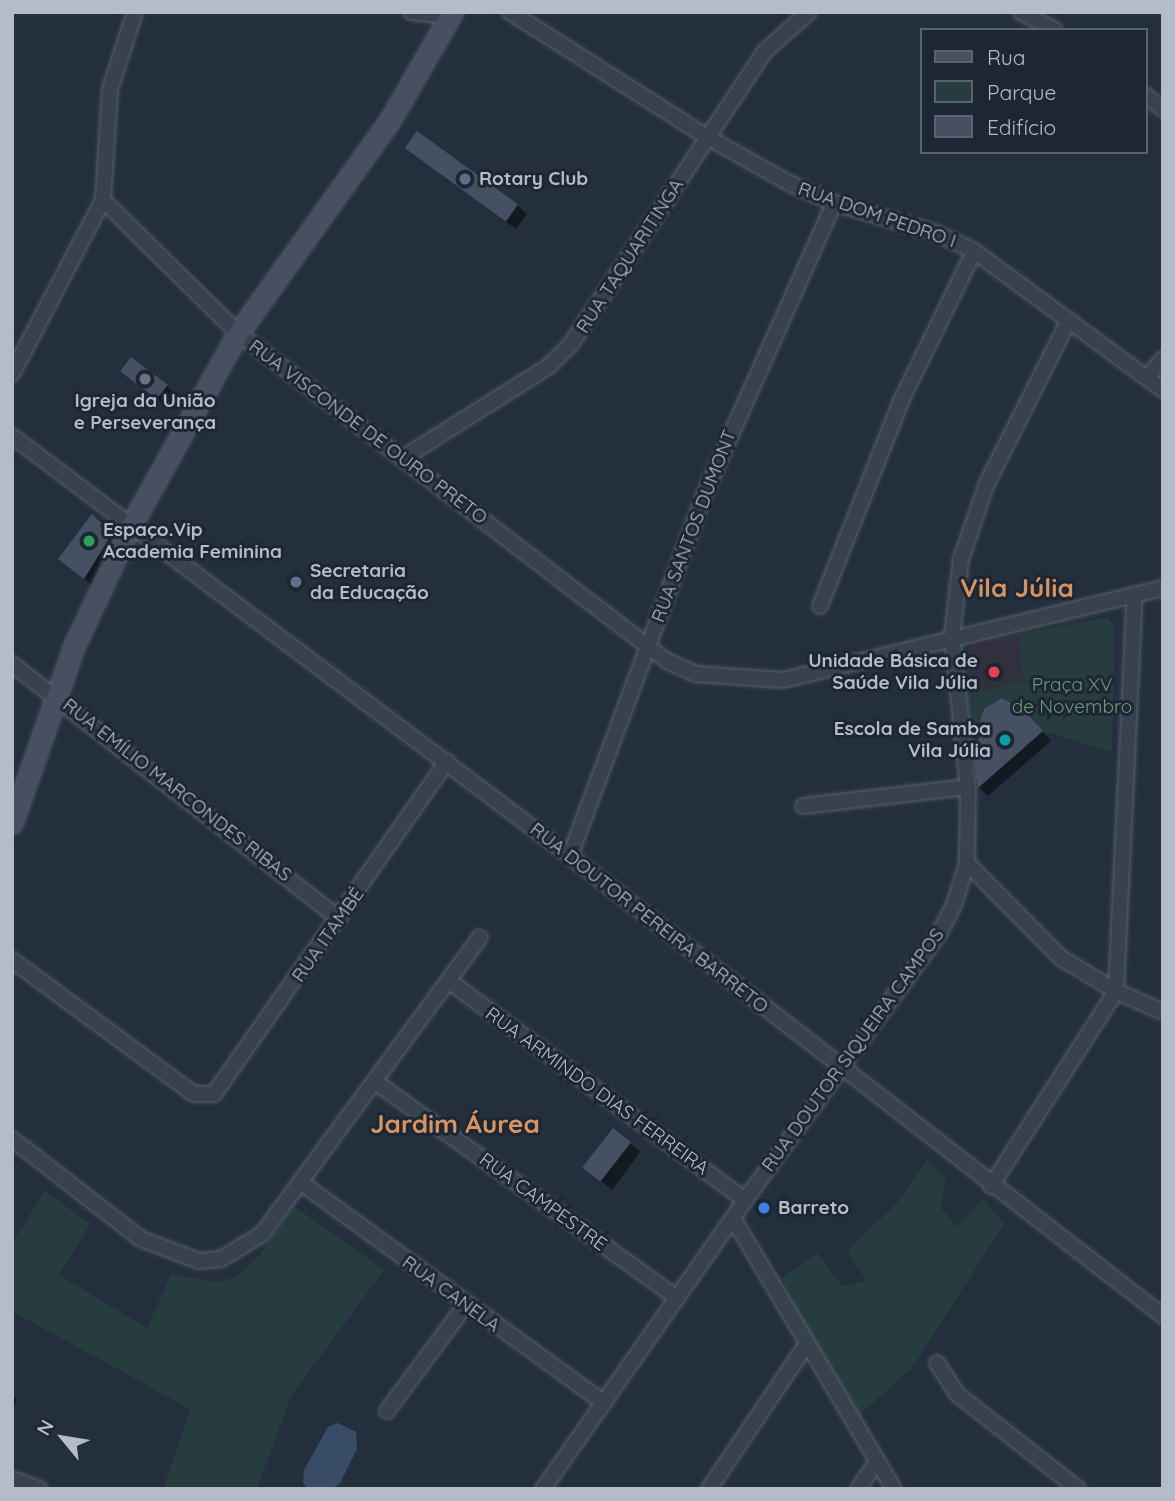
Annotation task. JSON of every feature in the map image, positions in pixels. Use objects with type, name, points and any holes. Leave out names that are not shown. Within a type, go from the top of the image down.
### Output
[{"type":"main road","points":[[12,823],[55,694],[130,527],[238,333],[390,120],[450,14]]},
{"type":"street","points":[[12,373],[103,200],[110,89],[135,12]]},
{"type":"street","points":[[411,12],[450,14]]},
{"type":"street","name":"RUA DOM PEDRO I","points":[[510,12],[707,137],[834,203],[936,233],[974,251],[1163,390]]},
{"type":"street","name":"RUA TAQUARITINGA","points":[[403,458],[549,366],[571,344],[764,52],[808,12]]},
{"type":"street","points":[[1021,12],[1051,23]]},
{"type":"street","points":[[1147,97],[1163,109]]},
{"type":"street","name":"RUA VISCONDE DE OURO PRETO","points":[[103,200],[238,333],[649,646],[696,674],[783,680],[952,636],[1163,588]]},
{"type":"street","name":"RUA SANTOS DUMONT","points":[[570,856],[737,416],[834,203]]},
{"type":"street","points":[[820,606],[901,401],[974,251]]},
{"type":"street","name":"RUA DOUTOR SIQUEIRA CAMPOS","points":[[543,1489],[745,1200],[842,1071],[939,934],[967,863],[968,787],[952,636],[970,525],[1069,320]]},
{"type":"street","points":[[1147,379],[1163,359]]},
{"type":"street","name":"RUA DOUTOR PEREIRA BARRETO","points":[[12,436],[130,527],[447,761],[842,1071],[1163,1315]]},
{"type":"street","points":[[992,1186],[1116,991],[1135,594]]},
{"type":"street","name":"RUA EMÍLIO MARCONDES RIBAS","points":[[12,664],[55,694],[340,919]]},
{"type":"street","name":"RUA ITAMBÉ","points":[[12,960],[200,1097],[221,1088],[447,761]]},
{"type":"street","points":[[803,806],[968,787]]},
{"type":"street","points":[[967,863],[1039,939],[1116,991],[1163,1012]]},
{"type":"street","points":[[12,1139],[141,1239],[199,1261],[221,1259],[245,1248],[262,1234],[480,937]]},
{"type":"street","name":"RUA ARMINDO DIAS FERREIRA","points":[[449,981],[745,1200]]},
{"type":"street","name":"RUA CAMPESTRE","points":[[374,1081],[677,1298]]},
{"type":"street","name":"RUA CANELA","points":[[300,1182],[465,1306],[604,1403]]},
{"type":"street","points":[[733,1218],[876,1463],[894,1489]]},
{"type":"street","points":[[387,1411],[465,1306]]},
{"type":"street","points":[[709,1489],[806,1345]]},
{"type":"street","points":[[937,1363],[965,1401],[1079,1489]]},
{"type":"street","points":[[858,1489],[876,1463]]},
{"type":"street","points":[[12,1479],[39,1489]]},
{"type":"shaded area","name":"Unidade Básica de Saúde Vila Júlia","points":[[1019,634],[1023,681],[967,695],[963,664],[968,647]]},
{"type":"green space","name":"Praça XV de Novembro","points":[[1108,617],[1114,626],[1112,752],[1043,731],[1024,710],[1003,698],[991,711],[984,709],[980,721],[987,726],[972,739],[967,695],[1023,681],[1019,634]]},
{"type":"green space","points":[[927,1160],[946,1179],[941,1208],[957,1227],[983,1199],[1004,1224],[912,1368],[856,1418],[811,1347],[782,1278],[817,1253],[843,1287],[866,1280],[847,1251],[897,1203]]},
{"type":"green space","points":[[45,1191],[90,1224],[59,1275],[147,1328],[171,1274],[217,1282],[236,1277],[257,1258],[294,1206],[384,1270],[291,1396],[257,1489],[163,1489],[190,1409],[12,1311],[14,1240]]},
{"type":"water","points":[[338,1423],[356,1432],[357,1449],[340,1483],[332,1489],[309,1489],[303,1483],[304,1470],[328,1427]]},
{"type":"building","name":"Rotary Club","points":[[417,131],[518,204],[506,221],[405,148]]},
{"type":"building","name":"Igreja da União e Perseverança","points":[[131,357],[168,385],[157,399],[120,371]]},
{"type":"building","name":"Espaço.Vip Academia Feminina","points":[[92,514],[112,534],[84,579],[58,559]]},
{"type":"building","name":"Escola de Samba Vila Júlia","points":[[1002,698],[1024,710],[1043,731],[978,788],[973,748],[987,726],[980,721],[984,709]]},
{"type":"building","points":[[613,1128],[631,1142],[600,1182],[582,1167]]},
{"type":"place","name":"Rotary Club","points":[[465,179]]},
{"type":"place","name":"Igreja da União e Perseverança","points":[[145,379]]},
{"type":"place","name":"Espaço.Vip Academia Feminina","points":[[89,541]]},
{"type":"place","name":"Secretaria da Educação","points":[[296,582]]},
{"type":"place","name":"Unidade Básica de Saúde Vila Júlia","points":[[994,672]]},
{"type":"place","name":"Escola de Samba Vila Júlia","points":[[1005,740]]},
{"type":"place","name":"Barreto","points":[[764,1208]]},
{"type":"district","name":"Vila Júlia","points":[[1017,588]]},
{"type":"district","name":"Jardim Áurea","points":[[455,1124]]}]
